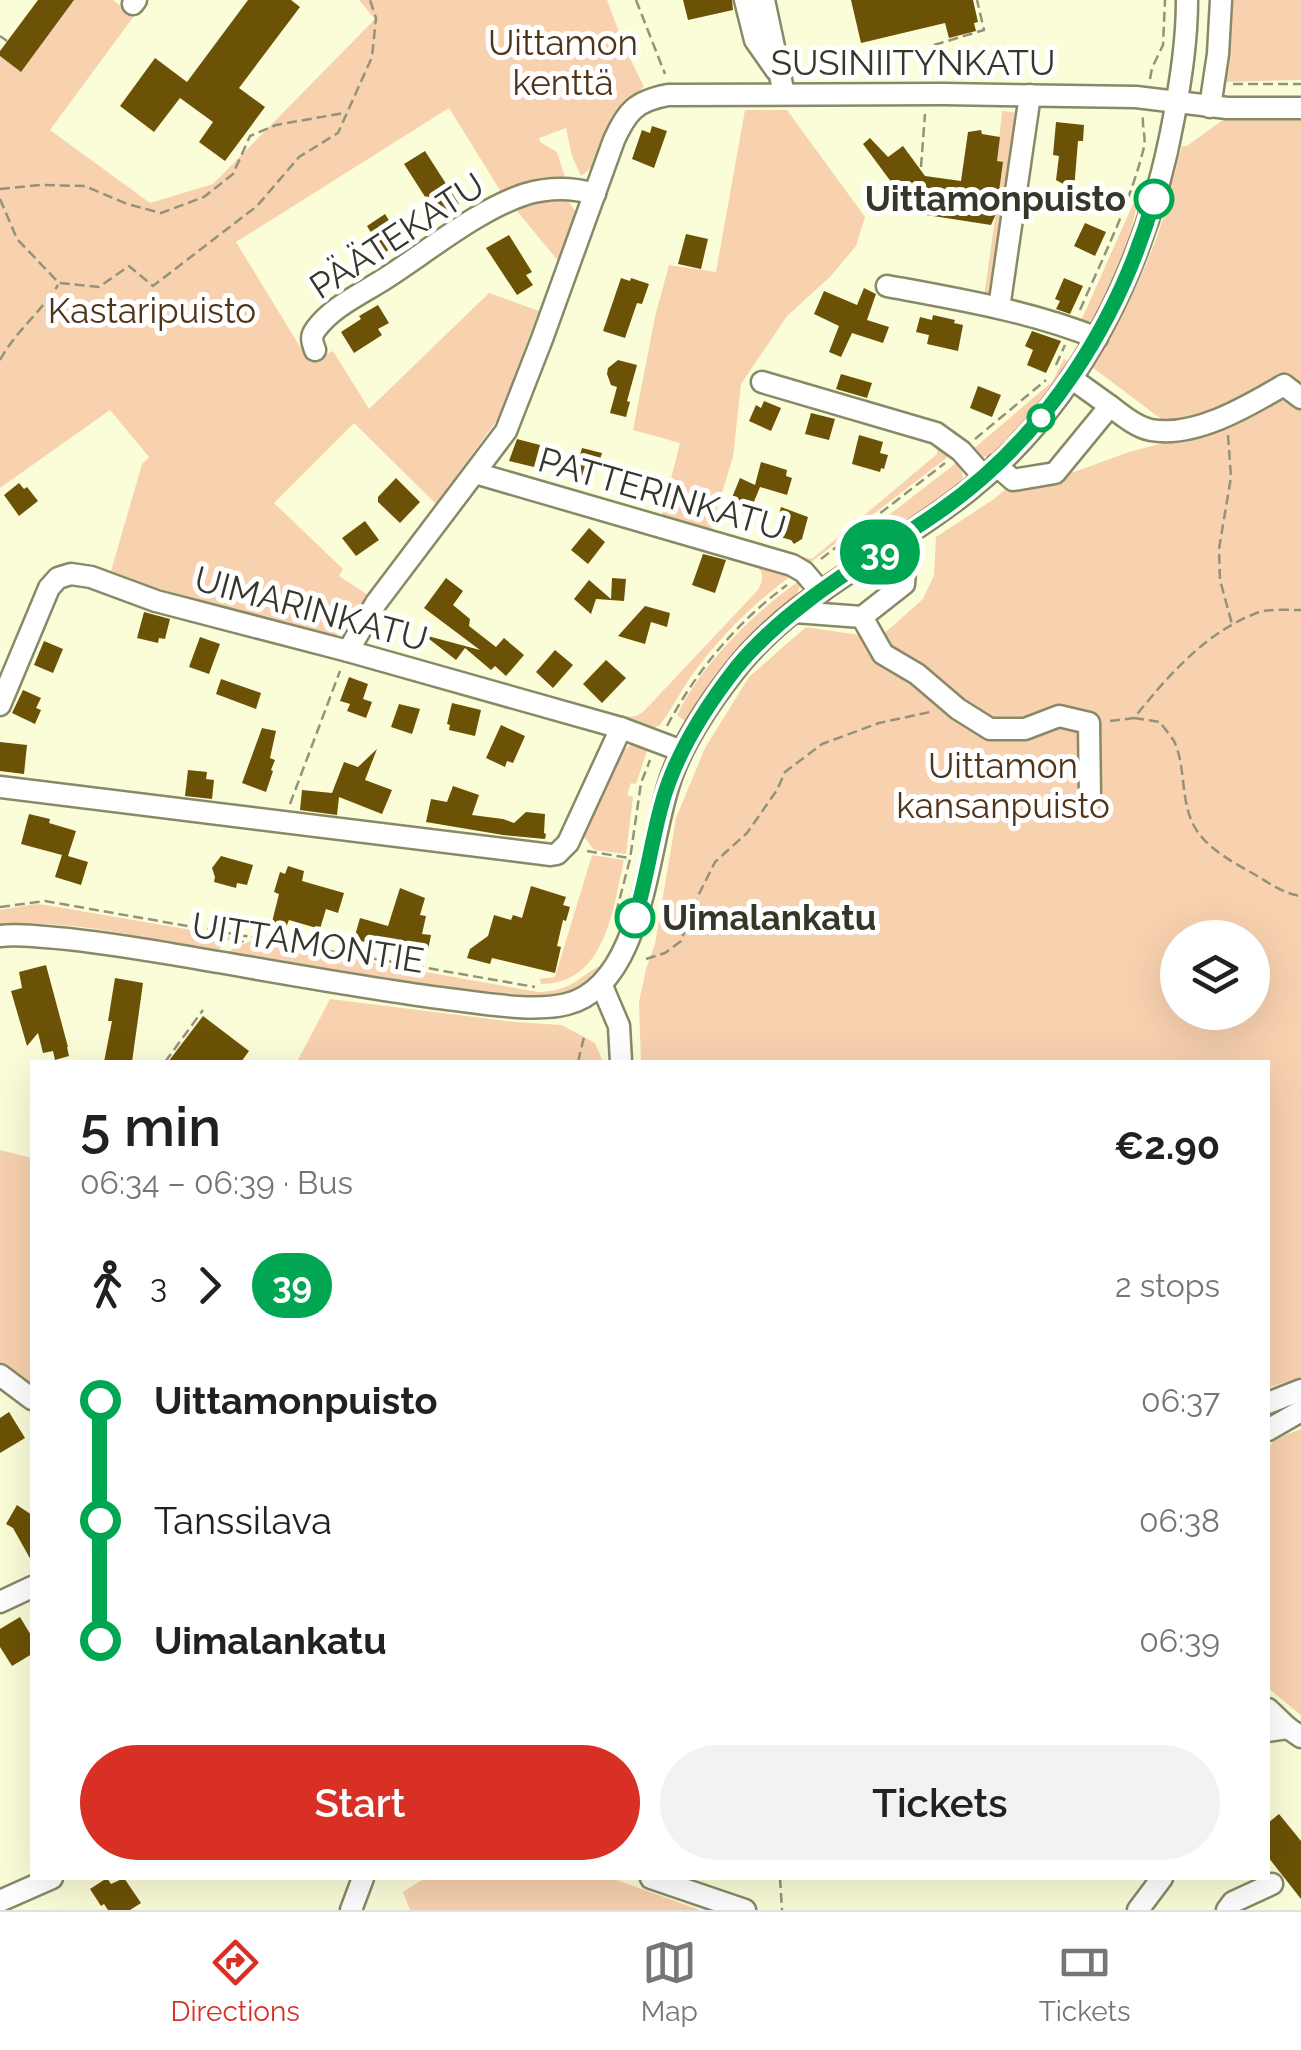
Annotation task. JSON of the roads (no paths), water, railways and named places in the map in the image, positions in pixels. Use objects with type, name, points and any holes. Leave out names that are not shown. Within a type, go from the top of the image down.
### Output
[{"type":"street","points":[[745,0],[755,40],[783,86]]},
{"type":"street","points":[[764,0],[783,86]]},
{"type":"street","points":[[621,1060],[618,1026],[602,986],[617,966],[631,934],[661,805],[682,750],[733,672],[761,641],[821,592],[967,492],[1032,428],[1062,374],[1097,338],[1122,289],[1164,163],[1185,48],[1188,0]]},
{"type":"street","points":[[1210,107],[1221,0]]},
{"type":"street","name":"SUSINIITYNKATU","points":[[595,194],[621,125],[634,107],[659,97],[783,86],[1136,97],[1210,107],[1301,108]]},
{"type":"street","points":[[999,308],[1030,95]]},
{"type":"street","name":"PÄÄTEKATU","points":[[315,350],[311,339],[314,332],[347,302],[503,203],[560,188],[595,194]]},
{"type":"street","points":[[348,651],[376,603],[506,432],[595,194]]},
{"type":"street","points":[[887,286],[999,308],[1097,338]]},
{"type":"street","points":[[1062,374],[1150,430],[1177,431],[1234,414],[1295,386]]},
{"type":"street","points":[[762,382],[946,438],[990,471],[1014,480],[1054,473],[1110,406]]},
{"type":"street","name":"PATTERINKATU","points":[[475,474],[792,565],[804,572],[821,592]]},
{"type":"street","points":[[795,612],[862,617],[904,584],[908,533]]},
{"type":"street","name":"UIMARINKATU","points":[[0,705],[50,588],[58,578],[71,574],[91,577],[156,601],[621,728],[682,750]]},
{"type":"street","points":[[862,617],[883,654],[917,674],[956,708],[990,729],[1025,729],[1059,716],[1089,723],[1090,799]]},
{"type":"street","points":[[0,787],[556,854],[568,844],[621,728]]},
{"type":"street","name":"UITTAMONTIE","points":[[0,936],[96,941],[367,988],[524,1006],[570,1004],[602,986]]},
{"type":"street","points":[[0,1375],[30,1398]]},
{"type":"street","points":[[1270,1403],[1301,1390]]},
{"type":"street","points":[[1270,1429],[1301,1411]]},
{"type":"street","points":[[0,1602],[30,1588]]},
{"type":"street","points":[[1270,1712],[1285,1732]]},
{"type":"street","points":[[0,1900],[47,1880]]},
{"type":"street","points":[[351,1910],[362,1880]]},
{"type":"street","points":[[657,1880],[745,1910]]},
{"type":"street","points":[[1138,1910],[1160,1880]]},
{"type":"street","points":[[1228,1910],[1233,1902],[1272,1884]]},
{"type":"place","name":"Uittamonpuisto","points":[[1154,199]]},
{"type":"place","name":"Uimalankatu","points":[[635,918]]},
{"type":"park label","name":"Uittamon kenttä","points":[[563,63]]},
{"type":"park label","name":"Kastaripuisto","points":[[152,311]]},
{"type":"park label","name":"Uittamon kansanpuisto","points":[[1003,786]]}]
